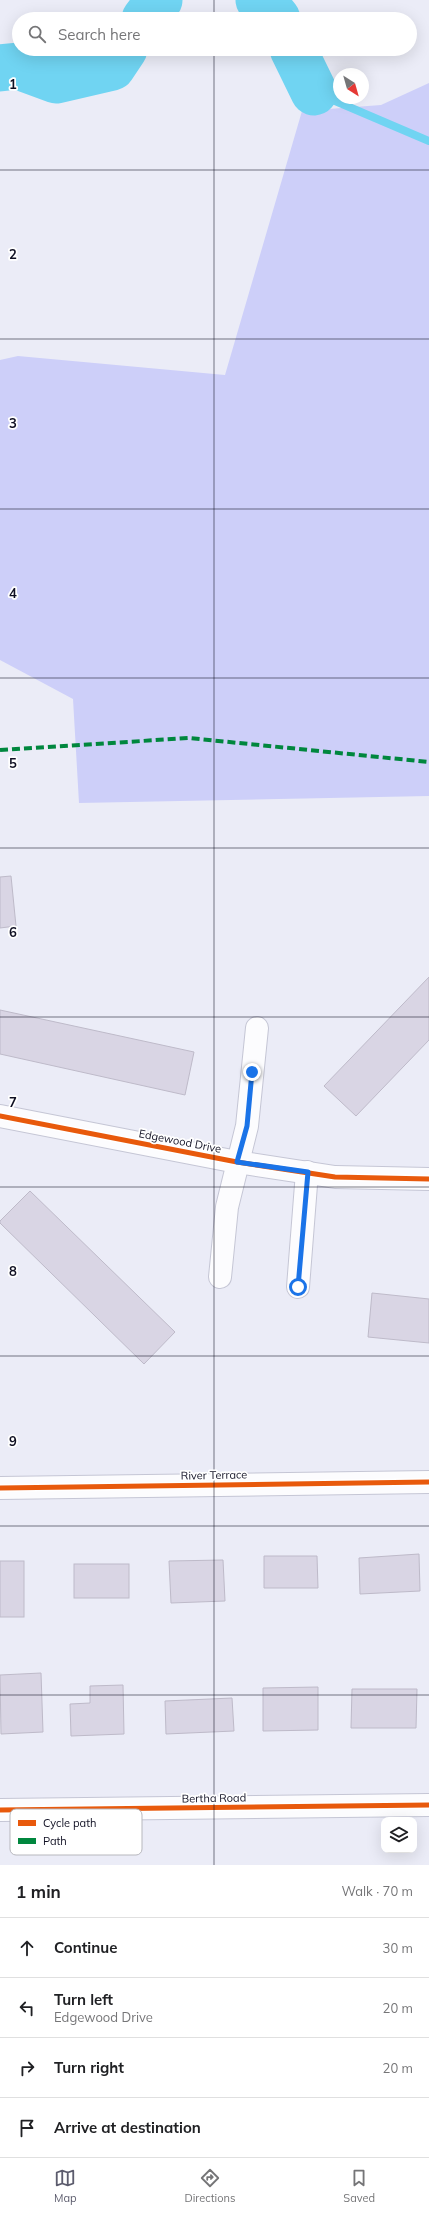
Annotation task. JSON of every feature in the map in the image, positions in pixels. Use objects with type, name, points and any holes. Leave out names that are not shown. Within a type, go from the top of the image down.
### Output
[{"type":"street","points":[[220,1277],[227,1207],[247,1126],[257,1028]]},
{"type":"street","name":"Edgewood Drive","points":[[0,1116],[237,1162],[336,1177],[429,1179]]},
{"type":"street","points":[[298,1287],[308,1172]]},
{"type":"street","name":"River Terrace","points":[[0,1488],[429,1482]]},
{"type":"street","name":"Bertha Road","points":[[86,1809],[429,1805]]},
{"type":"street","name":"Bertha Road","points":[[0,1810],[10,1810]]},
{"type":"shaded area","points":[[429,83],[429,796],[79,803],[73,699],[0,660],[0,360],[18,356],[225,375],[302,111],[381,105]]},
{"type":"building","points":[[11,876],[16,926],[0,928],[0,877]]},
{"type":"building","points":[[429,977],[429,1040],[356,1116],[324,1086]]},
{"type":"building","points":[[0,1010],[194,1052],[185,1095],[0,1054]]},
{"type":"building","points":[[30,1191],[175,1332],[144,1364],[0,1223],[0,1221]]},
{"type":"building","points":[[372,1293],[429,1299],[429,1343],[368,1337]]},
{"type":"building","points":[[419,1554],[420,1591],[360,1594],[359,1558]]},
{"type":"building","points":[[264,1556],[317,1556],[318,1588],[264,1588]]},
{"type":"building","points":[[223,1560],[225,1601],[171,1603],[169,1561]]},
{"type":"building","points":[[0,1561],[24,1561],[24,1617],[0,1617]]},
{"type":"building","points":[[74,1564],[129,1564],[129,1598],[74,1598]]},
{"type":"building","points":[[41,1673],[43,1732],[1,1734],[0,1675]]},
{"type":"building","points":[[123,1685],[124,1734],[71,1736],[70,1704],[90,1703],[90,1686]]},
{"type":"building","points":[[318,1687],[318,1730],[263,1731],[263,1688]]},
{"type":"building","points":[[352,1689],[417,1689],[416,1728],[351,1728]]},
{"type":"building","points":[[232,1698],[234,1731],[166,1734],[165,1701]]},
{"type":"waterway","points":[[150,12],[159,0]]},
{"type":"waterway","points":[[259,0],[263,1],[272,12]]},
{"type":"waterway","points":[[0,68],[18,66],[56,80],[112,67],[119,56]]},
{"type":"waterway","points":[[296,56],[314,92]]},
{"type":"waterway","points":[[314,92],[429,141]]},
{"type":"marked path","points":[[0,750],[189,738],[429,762]]},
{"type":"cycle path","points":[[0,1116],[237,1162],[335,1177],[429,1179]]},
{"type":"cycle path","points":[[0,1488],[429,1482]]},
{"type":"cycle path","points":[[86,1809],[429,1805]]},
{"type":"cycle path","points":[[0,1810],[10,1810]]},
{"type":"route","points":[[252,1072],[247,1126],[237,1162],[308,1172],[298,1287]]}]
